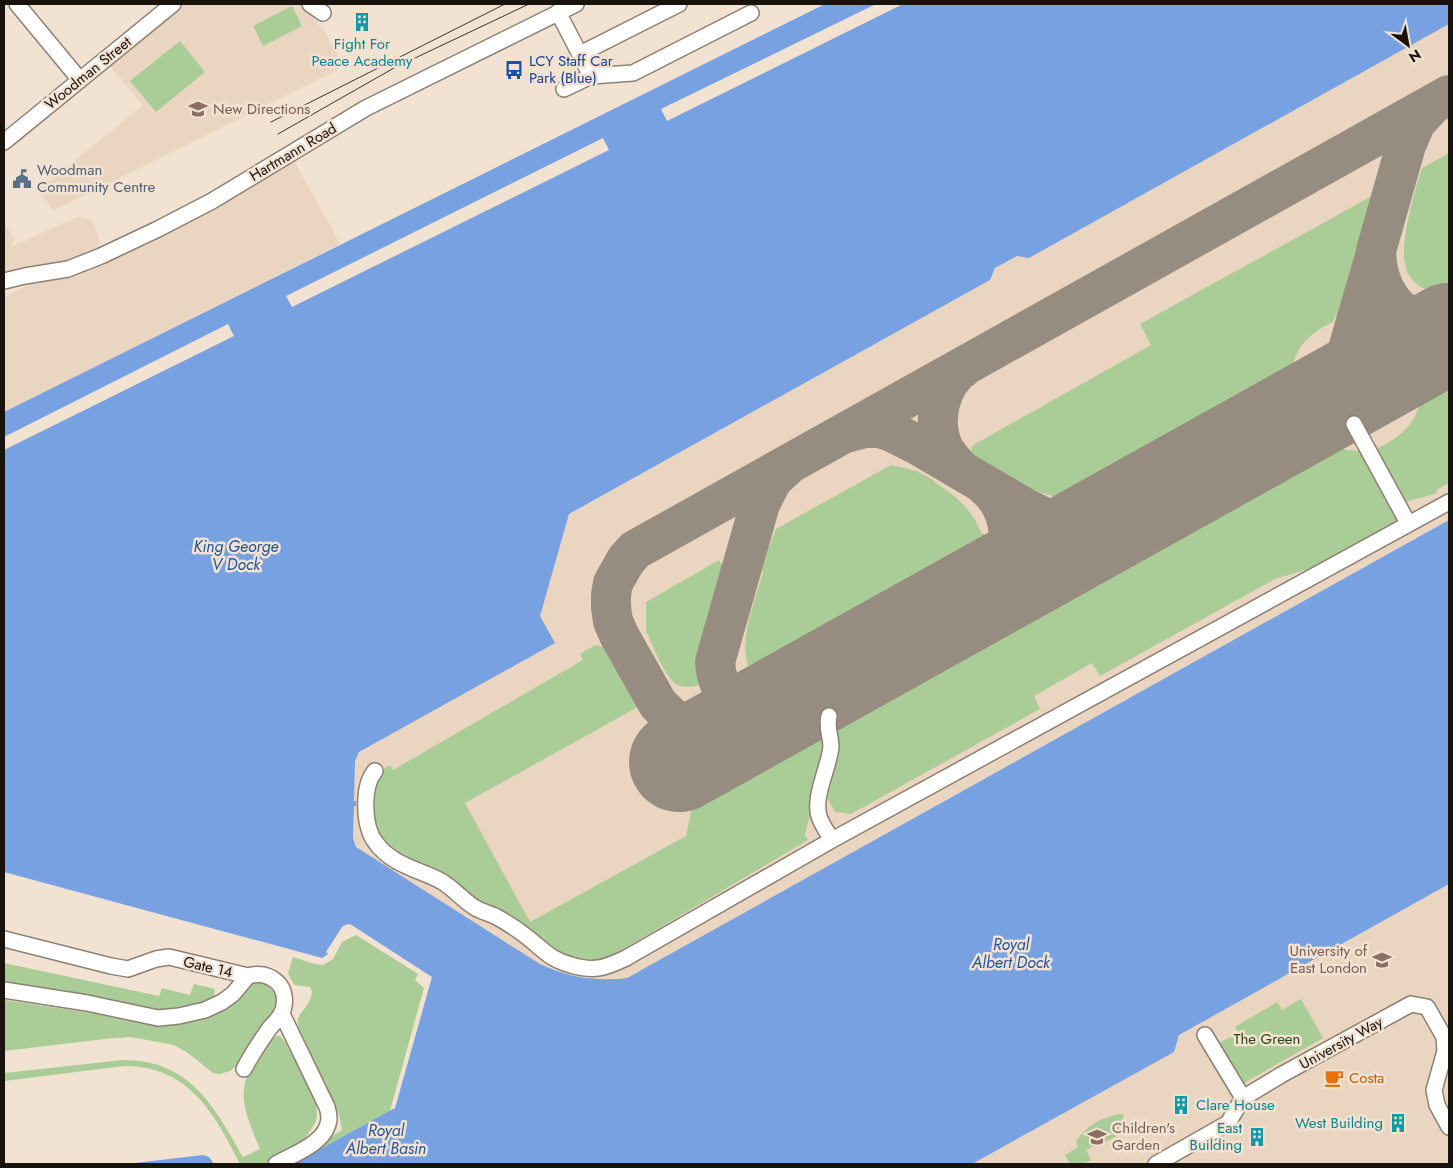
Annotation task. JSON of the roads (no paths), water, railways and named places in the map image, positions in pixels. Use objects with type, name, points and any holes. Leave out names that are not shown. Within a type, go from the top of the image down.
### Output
[{"type":"street","points":[[17,4],[80,80]]},
{"type":"street","name":"Hartmann Road","points":[[4,281],[68,269],[101,256],[158,229],[212,201],[366,108],[576,4]]},
{"type":"street","points":[[580,54],[679,4]]},
{"type":"street","name":"Woodman Street","points":[[4,142],[168,5]]},
{"type":"street","points":[[558,12],[591,76]]},
{"type":"street","points":[[564,89],[591,76],[633,73],[751,13]]},
{"type":"street","points":[[1354,424],[1408,523]]},
{"type":"street","points":[[375,771],[369,781],[366,816],[371,836],[381,849],[406,867],[449,886],[476,908],[496,917],[529,938],[549,956],[559,962],[584,968],[606,967],[626,958],[832,840],[1449,502]]},
{"type":"street","points":[[829,716],[827,727],[831,747],[818,810],[819,817],[832,840]]},
{"type":"street","name":"Gate 14","points":[[4,939],[128,969],[156,959],[169,957],[248,976],[266,975],[279,984],[285,998],[282,1014]]},
{"type":"street","points":[[4,990],[87,1003],[158,1018],[205,1010],[233,994],[248,976]]},
{"type":"street","name":"University Way","points":[[1242,1098],[1411,1004],[1427,1007],[1446,1035],[1445,1051],[1434,1090],[1437,1105],[1449,1126]]},
{"type":"street","points":[[244,1068],[252,1054],[282,1014],[327,1107],[329,1118],[326,1129],[320,1137],[310,1145],[276,1164]]},
{"type":"street","points":[[1156,1164],[1228,1123],[1242,1098],[1205,1035]]},
{"type":"water","name":"King George V Dock","points":[[825,4],[1449,4],[1449,24],[1029,258],[1017,256],[995,268],[990,280],[569,514],[540,616],[555,643],[359,752],[355,761],[354,801],[356,801],[356,806],[354,806],[353,838],[356,847],[540,964],[561,972],[593,979],[627,978],[1449,520],[1449,884],[1179,1035],[1174,1052],[972,1164],[293,1164],[395,1108],[432,977],[350,924],[342,927],[326,952],[328,954],[322,958],[4,872],[4,412]]},
{"type":"water","points":[[203,1155],[209,1157],[214,1164],[126,1164]]},
{"type":"tram line","points":[[271,122],[505,4]]},
{"type":"tram line","points":[[278,134],[394,68],[529,4]]},
{"type":"place","name":"Fight For Peace Academy","points":[[362,22]]},
{"type":"place","name":"LCY Staff Car Park (Blue)","points":[[514,70]]},
{"type":"place","name":"New Directions","points":[[198,109]]},
{"type":"place","name":"Woodman Community Centre","points":[[22,179]]},
{"type":"place","name":"University of East London","points":[[1382,960]]},
{"type":"place","name":"Costa","points":[[1334,1078]]},
{"type":"place","name":"Clare House","points":[[1181,1105]]},
{"type":"place","name":"West Building","points":[[1398,1123]]},
{"type":"place","name":"Children's Garden","points":[[1097,1137]]},
{"type":"place","name":"East Building","points":[[1257,1137]]},
{"type":"water label","name":"Royal Albert Dock","points":[[1011,953]]},
{"type":"water label","name":"Royal Albert Basin","points":[[386,1139]]},
{"type":"park label","name":"The Green","points":[[1267,1039]]}]
